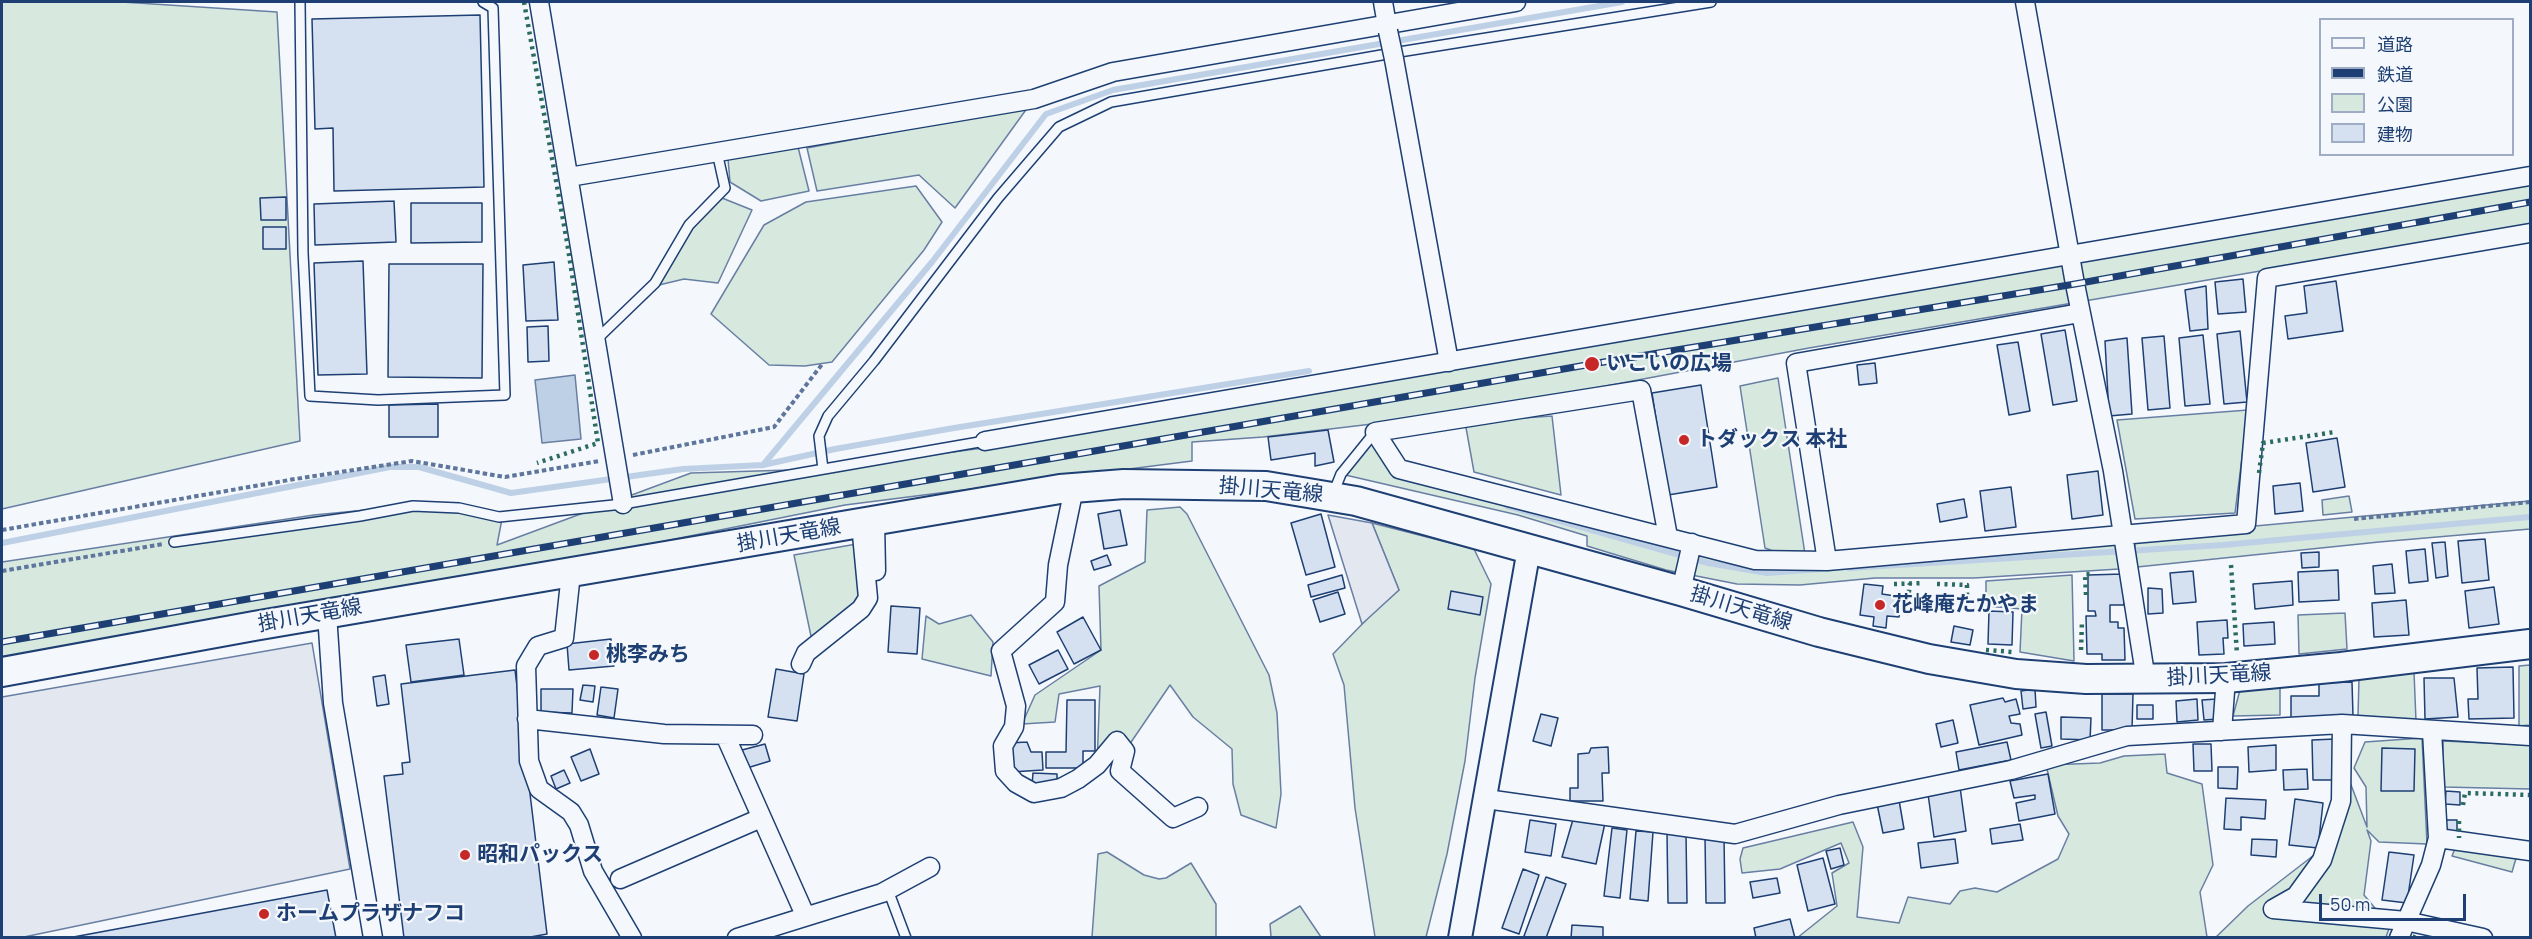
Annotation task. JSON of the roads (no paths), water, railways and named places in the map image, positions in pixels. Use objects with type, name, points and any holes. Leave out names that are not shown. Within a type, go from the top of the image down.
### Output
[{"type":"main road","name":"掛川天竜線","points":[[2,672],[327,614],[1074,488],[1124,484],[1266,486],[1332,496],[1529,549],[1682,583],[1819,632],[1929,659],[2016,674],[2086,680],[2226,678],[2341,667],[2530,644]]},
{"type":"street","points":[[539,2],[622,496]]},
{"type":"street","points":[[1383,2],[1449,362]]},
{"type":"street","points":[[569,177],[1034,99],[1113,72],[1388,27],[1516,2]]},
{"type":"street","points":[[2025,2],[2080,314],[2113,471],[2146,680]]},
{"type":"street","points":[[985,441],[2530,176]]},
{"type":"street","points":[[1668,537],[1641,390],[1375,432],[1399,469],[1668,537],[1691,546],[1755,560],[1827,561],[2123,538],[2247,524],[2266,278],[2530,233]]},
{"type":"street","points":[[1827,561],[1796,363],[2080,314]]},
{"type":"street","points":[[1074,488],[1058,565],[1055,602],[1001,651],[1016,706],[1014,727],[1003,746],[1005,771],[1016,783],[1030,791],[1046,792],[1078,779],[1096,765],[1117,741],[1125,751],[1120,771],[1173,818],[1198,807]]},
{"type":"street","points":[[868,523],[878,604]]},
{"type":"street","points":[[801,664],[806,653],[861,609],[868,598],[868,523]]},
{"type":"street","points":[[1682,583],[1691,546]]},
{"type":"street","points":[[1460,938],[1529,549]]},
{"type":"street","points":[[571,573],[564,638],[538,646],[526,666],[529,761],[539,789],[571,812],[579,825],[593,871],[632,938]]},
{"type":"street","points":[[327,614],[333,703],[373,938]]},
{"type":"street","points":[[2222,731],[2226,678]]},
{"type":"street","points":[[527,718],[664,734],[753,735]]},
{"type":"street","points":[[1486,799],[1735,834],[1839,805],[2011,770],[2127,736],[2342,724],[2530,736]]},
{"type":"street","points":[[2342,724],[2341,801],[2322,861],[2296,896],[2274,909],[2406,921],[2482,938]]},
{"type":"street","points":[[2399,938],[2431,865],[2438,838],[2432,731]]},
{"type":"street","points":[[725,735],[805,915]]},
{"type":"street","points":[[620,879],[762,818]]},
{"type":"street","points":[[2438,838],[2530,851]]},
{"type":"street","points":[[737,938],[888,890],[930,867]]},
{"type":"lane","points":[[300,2],[303,253],[310,396],[378,400],[505,395],[493,8],[483,2]]},
{"type":"lane","points":[[822,464],[819,436],[828,416],[874,361],[998,198],[1059,127],[1111,102],[1711,2]]},
{"type":"lane","points":[[596,340],[655,283],[689,225],[724,188],[717,152]]},
{"type":"lane","points":[[1332,496],[1341,474],[1375,432]]},
{"type":"lane","points":[[174,542],[360,516],[413,506],[459,508],[499,517],[822,464],[985,441]]},
{"type":"lane","points":[[888,890],[906,938]]},
{"type":"water","points":[[575,375],[581,439],[542,443],[535,380]]},
{"type":"waterway","points":[[763,465],[932,262],[1046,114],[1113,90],[1622,2]]},
{"type":"waterway","points":[[2,543],[390,467],[419,467],[511,493],[683,469],[763,465],[835,449],[954,428],[1309,371]]},
{"type":"waterway","points":[[1507,506],[1708,563],[1767,573],[1821,569]]},
{"type":"waterway","points":[[1849,568],[2223,545],[2530,517]]},
{"type":"railway","points":[[2,642],[1592,364],[2075,284],[2530,202]]},
{"type":"place","name":"いこいの広場","points":[[1592,364]]},
{"type":"place","name":"トダックス 本社","points":[[1684,440]]},
{"type":"place","name":"花峰庵たかやま","points":[[1880,605]]},
{"type":"place","name":"桃李みち","points":[[594,655]]},
{"type":"place","name":"昭和パックス","points":[[465,855]]},
{"type":"place","name":"ホームプラザナフコ","points":[[264,914]]}]
